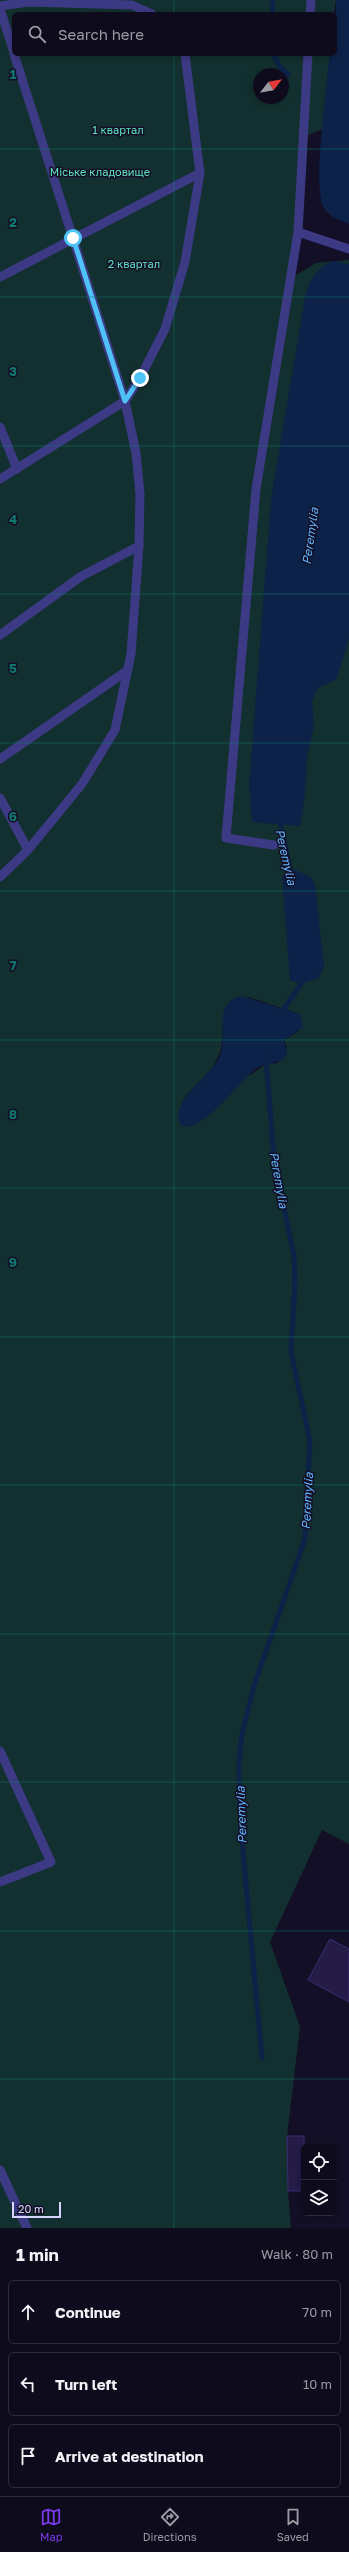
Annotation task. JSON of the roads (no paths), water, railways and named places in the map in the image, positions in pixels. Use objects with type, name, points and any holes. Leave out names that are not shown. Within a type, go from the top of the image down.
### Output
[{"type":"lane","points":[[310,12],[311,0]]},
{"type":"lane","points":[[12,46],[0,7],[29,2],[132,5],[148,12]]},
{"type":"lane","points":[[0,877],[28,850],[82,784],[115,730],[131,654],[139,546],[140,494],[136,453],[125,401],[15,56]]},
{"type":"lane","points":[[0,479],[125,401],[165,330],[185,262],[200,173],[185,56]]},
{"type":"lane","points":[[274,845],[226,838],[256,490],[298,232],[308,56]]},
{"type":"lane","points":[[0,277],[200,173]]},
{"type":"lane","points":[[298,232],[349,249]]},
{"type":"lane","points":[[0,427],[16,469]]},
{"type":"lane","points":[[0,635],[80,576],[139,546]]},
{"type":"lane","points":[[0,759],[128,670]]},
{"type":"lane","points":[[0,798],[28,850]]},
{"type":"lane","points":[[0,1751],[51,1862],[0,1882]]},
{"type":"lane","points":[[0,2170],[27,2228]]},
{"type":"water","points":[[336,0],[349,0],[349,224],[338,220],[324,208],[319,179],[321,134],[330,56],[337,56],[337,12],[336,12]]},
{"type":"water","points":[[333,261],[349,264],[349,639],[336,680],[318,688],[312,701],[314,726],[307,758],[305,795],[300,826],[252,822],[249,786],[271,500],[306,291],[319,269]]},
{"type":"water","points":[[291,868],[311,877],[315,885],[324,967],[319,978],[301,984],[290,980],[282,877]]},
{"type":"water","points":[[241,996],[300,1014],[303,1027],[284,1040],[287,1053],[284,1059],[257,1068],[210,1115],[190,1126],[181,1125],[178,1117],[184,1099],[218,1060],[221,1052],[223,1014],[226,1006],[232,1000]]},
{"type":"waterway","name":"Peremylia","points":[[272,12],[273,0]]},
{"type":"waterway","name":"Peremylia","points":[[274,56],[282,68]]},
{"type":"waterway","name":"Peremylia","points":[[279,817],[291,873]]},
{"type":"waterway","name":"Peremylia","points":[[281,1013],[301,984],[301,979]]},
{"type":"waterway","name":"Peremylia","points":[[262,2058],[243,1852],[239,1794],[239,1762],[242,1734],[254,1686],[305,1539],[310,1441],[291,1352],[295,1283],[294,1256],[274,1160],[266,1058]]},
{"type":"park label","name":"1 квартал","points":[[118,129]]},
{"type":"park label","name":"Міське кладовище","points":[[100,171]]},
{"type":"park label","name":"2 квартал","points":[[134,263]]}]
